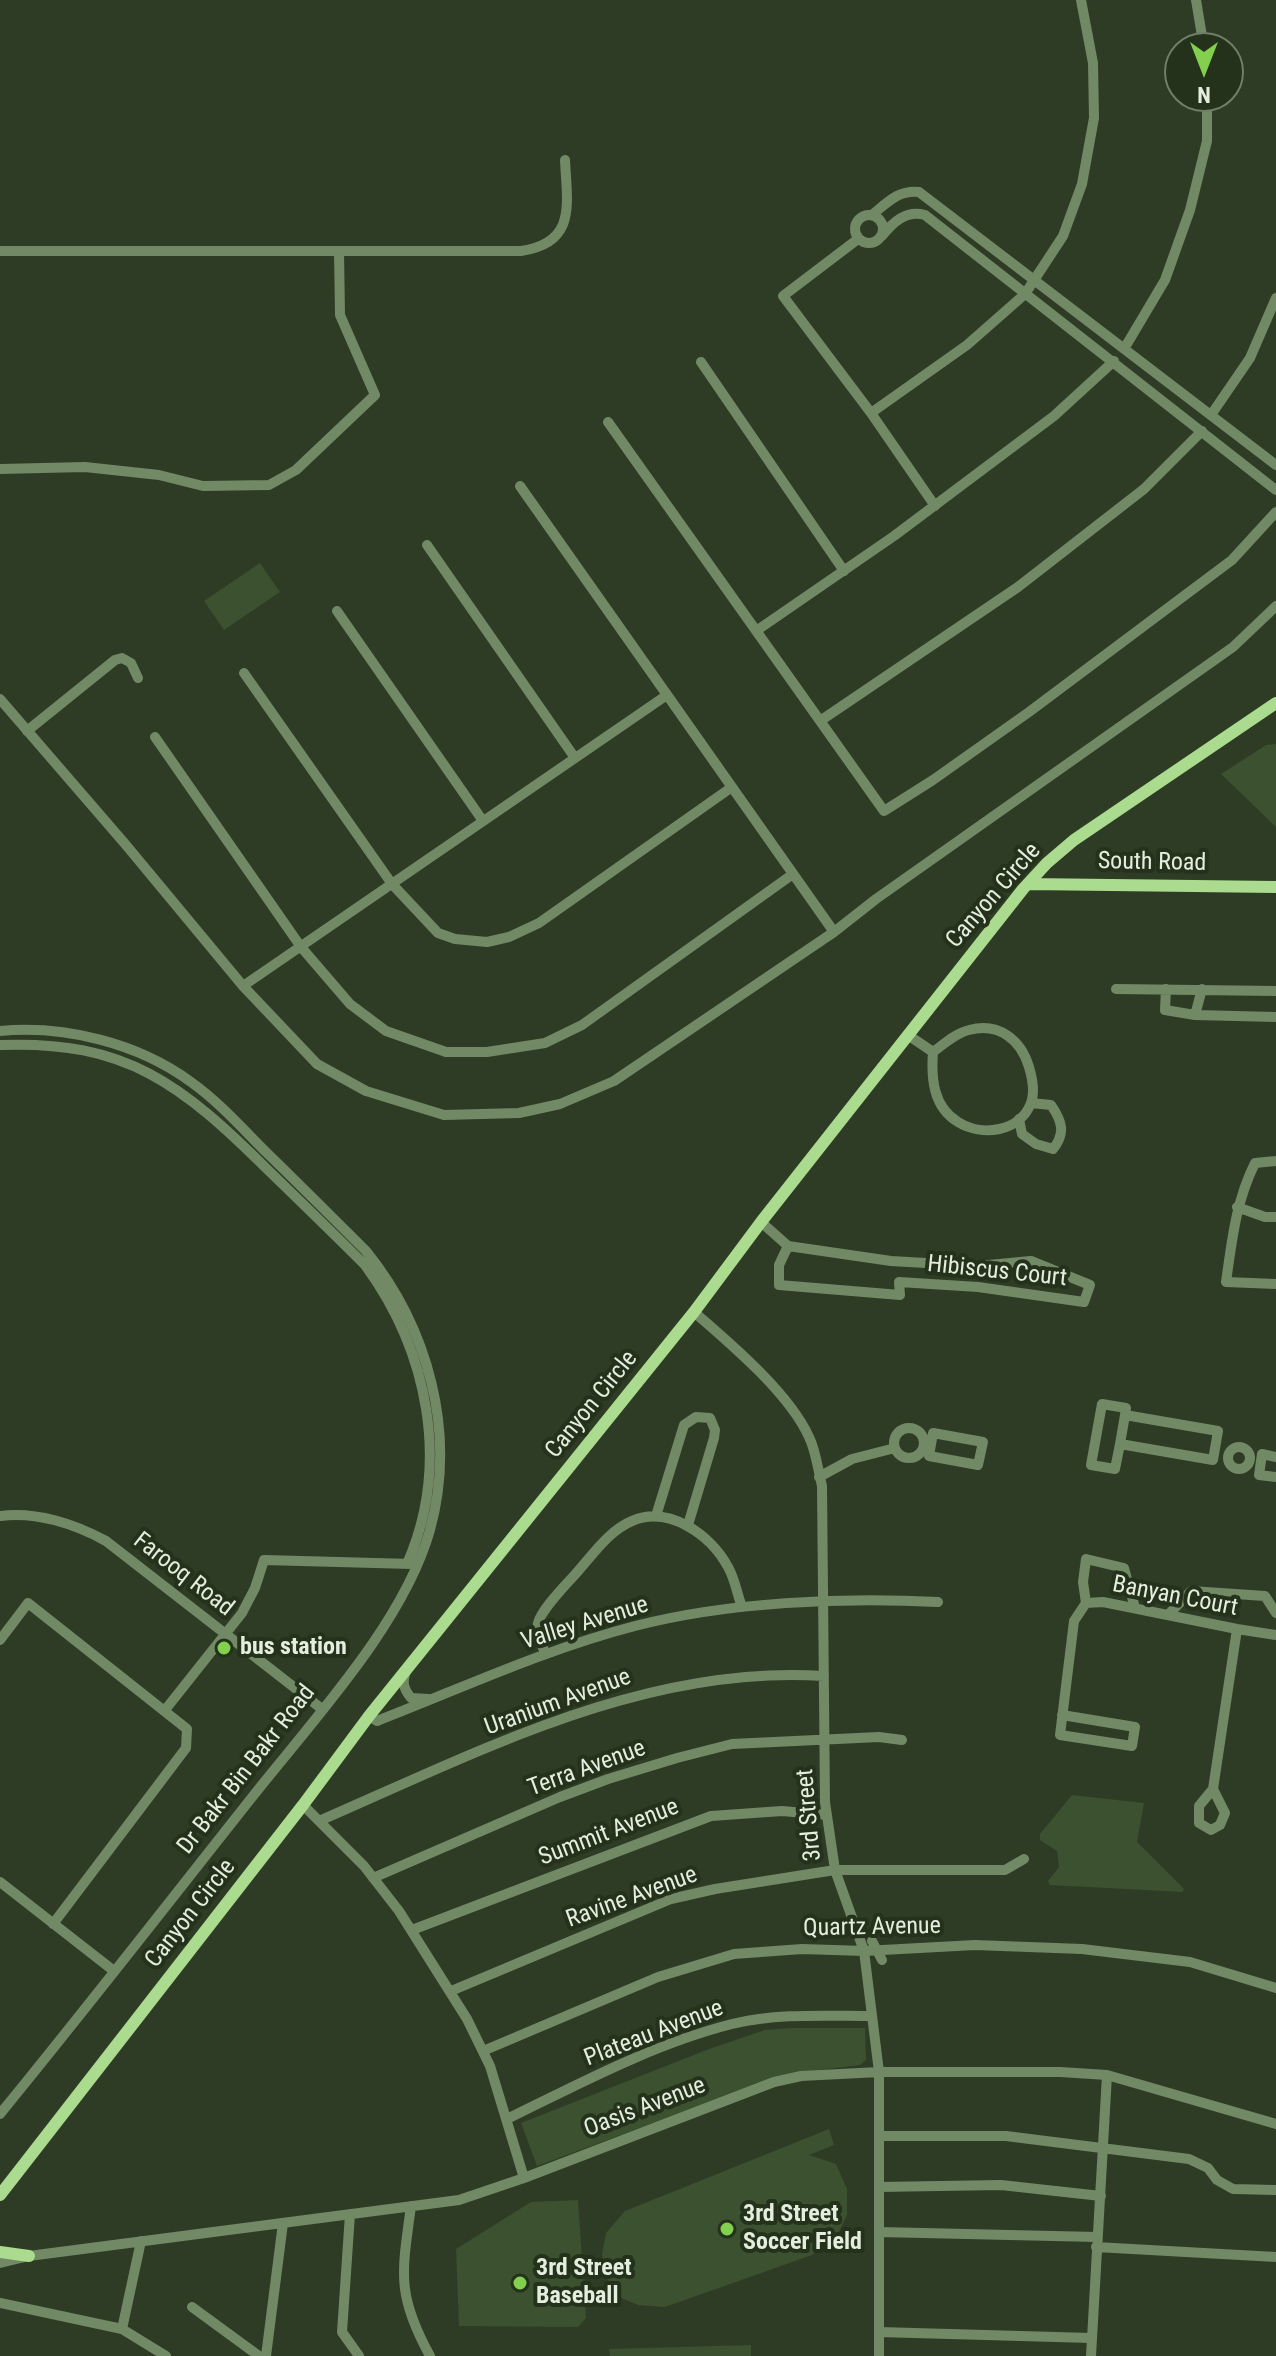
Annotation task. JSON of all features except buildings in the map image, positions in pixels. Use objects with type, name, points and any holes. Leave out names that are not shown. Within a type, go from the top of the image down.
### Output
[{"type":"main road","name":"Canyon Circle","points":[[0,2195],[369,1716],[694,1312],[761,1222],[1028,884],[1074,840],[1276,703]]},
{"type":"main road","name":"South Road","points":[[1028,884],[1276,887]]},
{"type":"main road","name":"Oasis Avenue","points":[[0,2252],[29,2256]]},
{"type":"street","points":[[871,413],[967,345],[1025,294],[1063,236],[1082,184],[1094,118],[1093,63],[1082,0]]},
{"type":"street","points":[[1196,0],[1201,32]]},
{"type":"street","points":[[1124,349],[1165,280],[1190,210],[1207,141],[1207,112]]},
{"type":"street","points":[[0,251],[521,251],[539,248],[556,238],[567,222],[565,160]]},
{"type":"street","points":[[1276,465],[919,192],[907,191],[896,195],[872,215],[859,218],[856,223],[858,239],[868,244],[908,214],[925,215],[1276,490]]},
{"type":"street","points":[[872,215],[881,222],[882,236]]},
{"type":"street","points":[[858,239],[783,296],[871,413],[935,506]]},
{"type":"street","points":[[0,469],[85,467],[159,475],[203,486],[269,485],[296,470],[375,395],[340,315],[339,251]]},
{"type":"street","points":[[1211,415],[1250,358],[1276,298]]},
{"type":"street","points":[[756,631],[935,506],[1054,416],[1114,361]]},
{"type":"street","points":[[701,362],[844,571]]},
{"type":"street","points":[[608,422],[884,811],[1029,712],[1232,560],[1276,512]]},
{"type":"street","points":[[820,721],[1018,587],[1144,489],[1202,431]]},
{"type":"street","points":[[520,486],[834,932]]},
{"type":"street","points":[[427,545],[575,758]]},
{"type":"street","points":[[0,699],[170,896],[243,986],[317,1064],[366,1091],[444,1115],[519,1113],[560,1104],[614,1081],[834,932],[876,899],[1233,647],[1276,606]]},
{"type":"street","points":[[337,611],[483,821]]},
{"type":"street","points":[[27,731],[115,660],[122,658],[131,663],[138,678]]},
{"type":"street","points":[[244,673],[392,884],[438,933],[455,939],[487,942],[509,937],[539,923],[732,787]]},
{"type":"street","points":[[243,986],[667,695]]},
{"type":"street","points":[[155,737],[301,947],[350,1004],[386,1031],[446,1052],[487,1052],[545,1043],[582,1025],[793,874]]},
{"type":"street","points":[[1116,989],[1276,991]]},
{"type":"street","points":[[1166,989],[1165,1010],[1195,1015],[1276,1017]]},
{"type":"street","points":[[1195,1015],[1202,989]]},
{"type":"street","points":[[933,1052],[969,1030],[991,1028],[1014,1037],[1026,1056],[1032,1079],[1031,1103],[1019,1119],[1001,1130]]},
{"type":"street","name":"Dr Bakr Bin Bakr Road","points":[[0,1031],[56,1032],[89,1037],[145,1056],[189,1080],[355,1239],[381,1268],[403,1304],[415,1332],[427,1364],[437,1411],[440,1465],[430,1529],[394,1610],[322,1709],[0,2114]]},
{"type":"street","points":[[908,1035],[933,1052]]},
{"type":"street","points":[[0,1045],[72,1048],[130,1064],[173,1086],[216,1118],[365,1265],[381,1288],[409,1346],[427,1406],[430,1467],[426,1504],[412,1564],[264,1560],[249,1601],[165,1710]]},
{"type":"street","points":[[933,1052],[931,1076],[941,1108],[959,1123],[987,1131],[1022,1134],[1036,1144],[1053,1149],[1061,1139],[1061,1121],[1051,1105],[1031,1103]]},
{"type":"street","points":[[1019,1119],[1022,1134]]},
{"type":"street","points":[[1276,1161],[1255,1163],[1237,1207],[1226,1282],[1276,1284]]},
{"type":"street","points":[[1237,1207],[1265,1217],[1276,1217]]},
{"type":"street","points":[[761,1222],[788,1246]]},
{"type":"street","name":"Hibiscus Court","points":[[788,1246],[891,1261],[978,1266],[1031,1261],[1090,1285],[1084,1302],[978,1287],[899,1282],[900,1295],[779,1285],[779,1265],[788,1246]]},
{"type":"street","name":"3rd Street","points":[[694,1312],[786,1401],[810,1437],[819,1477],[827,1815],[835,1870],[864,1951],[879,2072],[879,2356]]},
{"type":"street","points":[[1102,1404],[1126,1408],[1120,1444],[1115,1469],[1091,1465],[1102,1404]]},
{"type":"street","points":[[1120,1444],[1213,1460],[1218,1431],[1125,1415]]},
{"type":"street","points":[[656,1516],[684,1425],[696,1417],[710,1418],[715,1430],[714,1438],[688,1525]]},
{"type":"street","points":[[927,1445],[911,1458],[901,1455],[895,1448],[897,1433],[905,1428],[919,1431],[927,1445],[929,1456],[978,1465],[983,1442],[933,1433],[927,1445]]},
{"type":"street","points":[[1214,1451],[1228,1454],[1236,1447],[1243,1448],[1255,1463],[1259,1475],[1276,1477]]},
{"type":"street","points":[[819,1477],[852,1459],[895,1448]]},
{"type":"street","points":[[1255,1463],[1262,1454],[1276,1457]]},
{"type":"street","name":"Farooq Road","points":[[0,1516],[43,1518],[85,1530],[127,1556],[322,1709]]},
{"type":"street","points":[[545,1653],[538,1633],[538,1622],[612,1533],[633,1520],[656,1516],[688,1525],[717,1549],[730,1569],[742,1607]]},
{"type":"street","points":[[1086,1603],[1083,1582],[1086,1559],[1124,1568],[1135,1608]]},
{"type":"street","points":[[1168,1615],[1191,1591],[1265,1596],[1276,1613]]},
{"type":"street","name":"Valley Avenue","points":[[369,1716],[377,1721],[545,1653],[636,1625],[742,1607],[885,1599],[938,1602]]},
{"type":"street","name":"Banyan Court","points":[[1062,1715],[1074,1621],[1086,1603],[1103,1602],[1276,1635]]},
{"type":"street","points":[[0,1640],[28,1603],[187,1729],[186,1748],[53,1924]]},
{"type":"street","points":[[1213,1789],[1237,1629]]},
{"type":"street","points":[[406,1670],[402,1681],[411,1698],[425,1700],[438,1697]]},
{"type":"street","name":"Uranium Avenue","points":[[319,1821],[592,1708],[661,1689],[736,1676],[824,1676]]},
{"type":"street","points":[[1062,1715],[1135,1727],[1132,1746],[1060,1735],[1062,1715]]},
{"type":"street","name":"Terra Avenue","points":[[373,1878],[608,1779],[732,1744],[879,1737],[902,1740]]},
{"type":"street","points":[[303,1805],[373,1878],[412,1930],[451,1991],[483,2051],[524,2178]]},
{"type":"street","name":"Summit Avenue","points":[[412,1930],[711,1816],[782,1811],[827,1815]]},
{"type":"street","name":"Ravine Avenue","points":[[451,1991],[671,1899],[764,1879],[835,1870],[1005,1870],[1024,1859]]},
{"type":"street","points":[[0,1882],[114,1971]]},
{"type":"street","name":"Quartz Avenue","points":[[483,2051],[658,1977],[734,1954],[802,1949],[864,1951],[975,1945],[1082,1949],[1190,1962],[1276,1988]]},
{"type":"street","name":"Plateau Avenue","points":[[507,2119],[603,2072],[732,2024],[790,2015],[872,2016]]},
{"type":"street","name":"Oasis Avenue","points":[[0,2263],[29,2256],[459,2200],[774,2082],[801,2076],[879,2072],[1107,2075],[1276,2124]]},
{"type":"street","points":[[1091,2356],[1107,2075]]},
{"type":"street","points":[[879,2136],[1006,2136],[1189,2159],[1208,2168],[1217,2180],[1233,2189],[1276,2190]]},
{"type":"street","points":[[879,2187],[1001,2185],[1101,2196]]},
{"type":"street","points":[[411,2206],[402,2276],[407,2307],[430,2356]]},
{"type":"street","points":[[350,2214],[342,2332],[359,2356]]},
{"type":"street","points":[[266,2356],[283,2223]]},
{"type":"street","points":[[879,2232],[1097,2242],[1276,2257]]},
{"type":"street","points":[[122,2329],[141,2241]]},
{"type":"street","points":[[0,2303],[122,2329],[166,2356]]},
{"type":"street","points":[[192,2307],[259,2356]]},
{"type":"street","points":[[879,2332],[1091,2338]]},
{"type":"green space","points":[[260,563],[280,592],[224,630],[204,601]]},
{"type":"green space","points":[[1276,744],[1276,827],[1221,774],[1266,745]]},
{"type":"green space","points":[[1072,1795],[1144,1803],[1137,1842],[1184,1889],[1182,1892],[1050,1885],[1048,1881],[1059,1867],[1057,1851],[1040,1840],[1040,1834]]},
{"type":"green space","points":[[865,2028],[866,2060],[860,2065],[786,2074],[537,2166],[521,2123],[709,2049],[765,2030]]},
{"type":"green space","points":[[829,2129],[834,2145],[809,2155],[836,2164],[847,2189],[847,2215],[836,2238],[812,2255],[665,2307],[638,2305],[619,2297],[606,2277],[602,2254],[606,2233],[625,2211]]},
{"type":"green space","name":"3rd Street Baseball","points":[[578,2200],[586,2318],[578,2327],[459,2326],[456,2249],[531,2202]]},
{"type":"green space","points":[[751,2345],[751,2356],[610,2356],[609,2349]]},
{"type":"place","name":"bus station","points":[[224,1648]]},
{"type":"place","name":"3rd Street Soccer Field","points":[[727,2229]]},
{"type":"place","name":"3rd Street Baseball","points":[[520,2283]]}]
